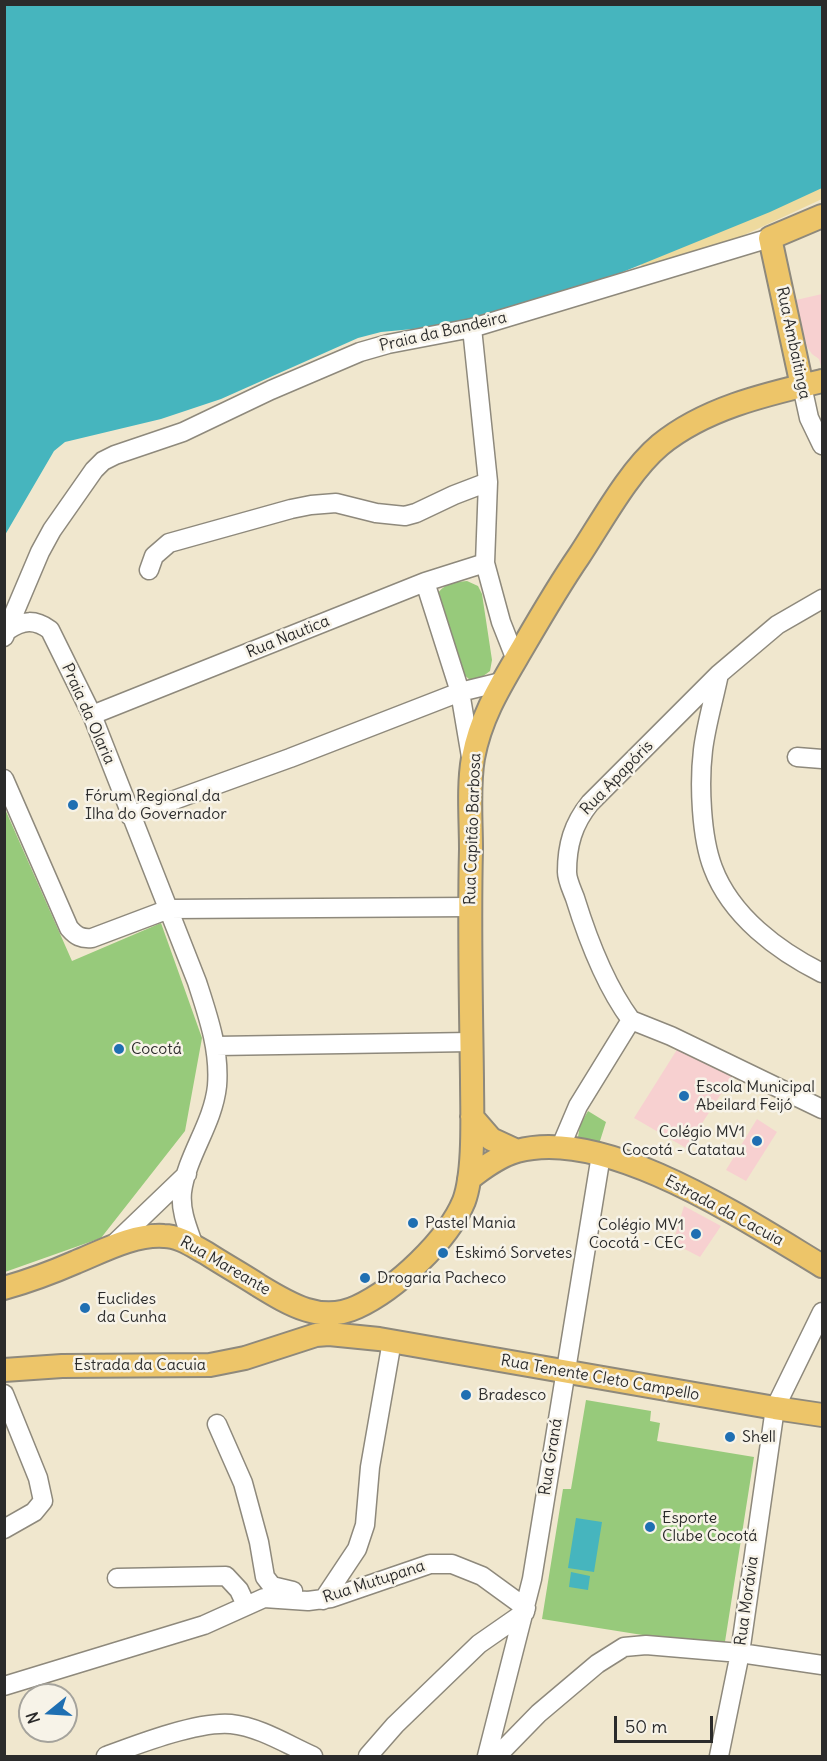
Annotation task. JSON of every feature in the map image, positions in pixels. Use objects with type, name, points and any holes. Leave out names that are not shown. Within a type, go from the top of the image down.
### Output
[{"type":"main road","name":"Praia da Bandeira","points":[[770,238],[822,216]]},
{"type":"main road","name":"Rua Ambaitinga","points":[[770,238],[812,383]]},
{"type":"main road","name":"Rua Capitão Barbosa","points":[[374,1297],[406,1273],[446,1233],[464,1200],[469,1179],[472,1117],[470,907],[472,762],[478,734],[501,682],[516,660],[552,595],[638,469],[658,447],[687,426],[732,406],[812,383]]},
{"type":"main road","points":[[472,1117],[491,1138],[517,1151]]},
{"type":"main road","name":"Estrada da Cacuia","points":[[469,1179],[493,1162],[517,1151],[561,1146],[579,1148],[643,1168],[737,1215],[822,1266]]},
{"type":"main road","name":"Rua Mareante","points":[[4,1288],[142,1238],[162,1236],[172,1237],[194,1246],[303,1310],[327,1314],[342,1313],[374,1297]]},
{"type":"main road","points":[[374,1297],[368,1310],[368,1321],[371,1329],[385,1340]]},
{"type":"main road","points":[[284,1344],[291,1334],[292,1327],[291,1314],[285,1301]]},
{"type":"main road","name":"Estrada da Cacuia","points":[[4,1370],[62,1366],[210,1365],[245,1358],[302,1338],[329,1334],[385,1340]]},
{"type":"main road","name":"Rua Tenente Cleto Campello","points":[[385,1340],[822,1415]]},
{"type":"street","name":"Praia da Bandeira","points":[[82,485],[103,461],[115,455],[183,432],[334,362],[388,344],[472,328],[770,238]]},
{"type":"street","points":[[472,328],[488,482],[485,563],[501,622],[516,660]]},
{"type":"street","name":"Rua Ambaitinga","points":[[812,383],[809,418],[822,445]]},
{"type":"street","points":[[149,570],[154,556],[169,543],[291,509],[336,503],[376,513],[405,516],[488,482]]},
{"type":"street","name":"Praia da Olaria","points":[[6,633],[40,552],[82,485]]},
{"type":"street","name":"Rua Nautica","points":[[92,715],[425,582],[485,563]]},
{"type":"street","points":[[425,582],[460,692],[472,762]]},
{"type":"street","name":"Rua Apapóris","points":[[631,1020],[620,1006],[604,975],[567,874],[571,834],[578,819],[590,803],[719,674],[777,625],[822,599]]},
{"type":"street","name":"Praia da Olaria","points":[[6,633],[26,621],[42,624],[50,630],[92,715],[197,982],[216,1046],[217,1086],[212,1109],[182,1192],[185,1221],[194,1246]]},
{"type":"street","points":[[719,674],[703,749],[701,777],[702,810],[713,867],[726,893],[750,923],[794,958],[822,973]]},
{"type":"street","points":[[130,816],[290,759],[460,692],[501,682]]},
{"type":"street","points":[[797,757],[822,759]]},
{"type":"street","points":[[4,779],[69,928],[76,936],[83,939],[92,938],[169,909],[470,907]]},
{"type":"street","points":[[561,1146],[578,1106],[631,1020],[671,1036],[822,1109]]},
{"type":"street","points":[[216,1046],[471,1042]]},
{"type":"street","name":"Rua Graná","points":[[487,1756],[532,1579],[601,1155]]},
{"type":"street","name":"Praia da Olaria","points":[[109,1249],[187,1174]]},
{"type":"street","name":"Rua Morávia","points":[[719,1756],[740,1653],[775,1408],[822,1312]]},
{"type":"street","points":[[218,1424],[243,1483],[260,1542],[265,1576],[272,1586],[316,1600],[357,1549],[366,1525],[370,1467],[385,1340]]},
{"type":"street","points":[[4,1394],[38,1478],[43,1501],[34,1512],[4,1529]]},
{"type":"street","name":"Rua Mutupana","points":[[6,1685],[204,1625],[264,1598],[316,1600],[338,1596],[413,1568],[430,1564],[447,1563],[483,1576],[525,1610]]},
{"type":"street","points":[[117,1578],[226,1576],[239,1590],[246,1605]]},
{"type":"street","points":[[368,1756],[395,1725],[479,1644],[525,1610]]},
{"type":"street","points":[[497,1756],[539,1713],[597,1664],[624,1647],[646,1645],[740,1653],[822,1665]]},
{"type":"street","points":[[106,1756],[151,1740],[209,1725],[230,1724],[264,1734],[313,1756]]},
{"type":"shaded area","points":[[822,294],[821,366],[819,359],[807,347],[796,300]]},
{"type":"shaded area","name":"Escola Municipal Abeilard Feijó","points":[[678,1048],[734,1074],[686,1148],[634,1118]]},
{"type":"shaded area","name":"Colégio MV1 Cocotá - Catatau","points":[[757,1119],[777,1132],[746,1181],[726,1170]]},
{"type":"shaded area","name":"Colégio MV1 Cocotá - CEC","points":[[684,1206],[721,1226],[700,1257],[673,1243]]},
{"type":"green space","points":[[467,581],[478,586],[482,594],[492,660],[490,671],[478,680],[469,679],[463,674],[436,596],[449,584]]},
{"type":"green space","points":[[5,809],[72,961],[161,923],[202,1038],[185,1131],[101,1238],[5,1272]]},
{"type":"green space","points":[[588,1111],[606,1122],[599,1144],[578,1137],[580,1125]]},
{"type":"green space","name":"Esporte Clube Cocotá","points":[[586,1400],[651,1411],[650,1421],[660,1423],[657,1441],[754,1457],[724,1648],[542,1619],[563,1489],[571,1489]]},
{"type":"sand","points":[[822,183],[822,199],[740,237],[642,268],[640,260]]},
{"type":"water","points":[[5,5],[822,5],[822,188],[770,212],[608,278],[486,316],[434,327],[381,332],[358,338],[221,399],[161,419],[65,442],[54,451],[5,535]]},
{"type":"water","points":[[576,1518],[602,1522],[594,1572],[568,1568]]},
{"type":"water","points":[[571,1572],[590,1576],[588,1590],[569,1587]]},
{"type":"place","name":"Fórum Regional da Ilha do Governador","points":[[73,805]]},
{"type":"place","name":"Cocotá","points":[[119,1049]]},
{"type":"place","name":"Escola Municipal Abeilard Feijó","points":[[684,1096]]},
{"type":"place","name":"Colégio MV1 Cocotá - Catatau","points":[[757,1141]]},
{"type":"place","name":"Pastel Mania","points":[[413,1223]]},
{"type":"place","name":"Colégio MV1 Cocotá - CEC","points":[[696,1234]]},
{"type":"place","name":"Eskimó Sorvetes","points":[[443,1253]]},
{"type":"place","name":"Drogaria Pacheco","points":[[365,1278]]},
{"type":"place","name":"Euclides da Cunha","points":[[85,1308]]},
{"type":"place","name":"Bradesco","points":[[466,1395]]},
{"type":"place","name":"Shell","points":[[730,1437]]},
{"type":"place","name":"Esporte Clube Cocotá","points":[[650,1527]]}]
